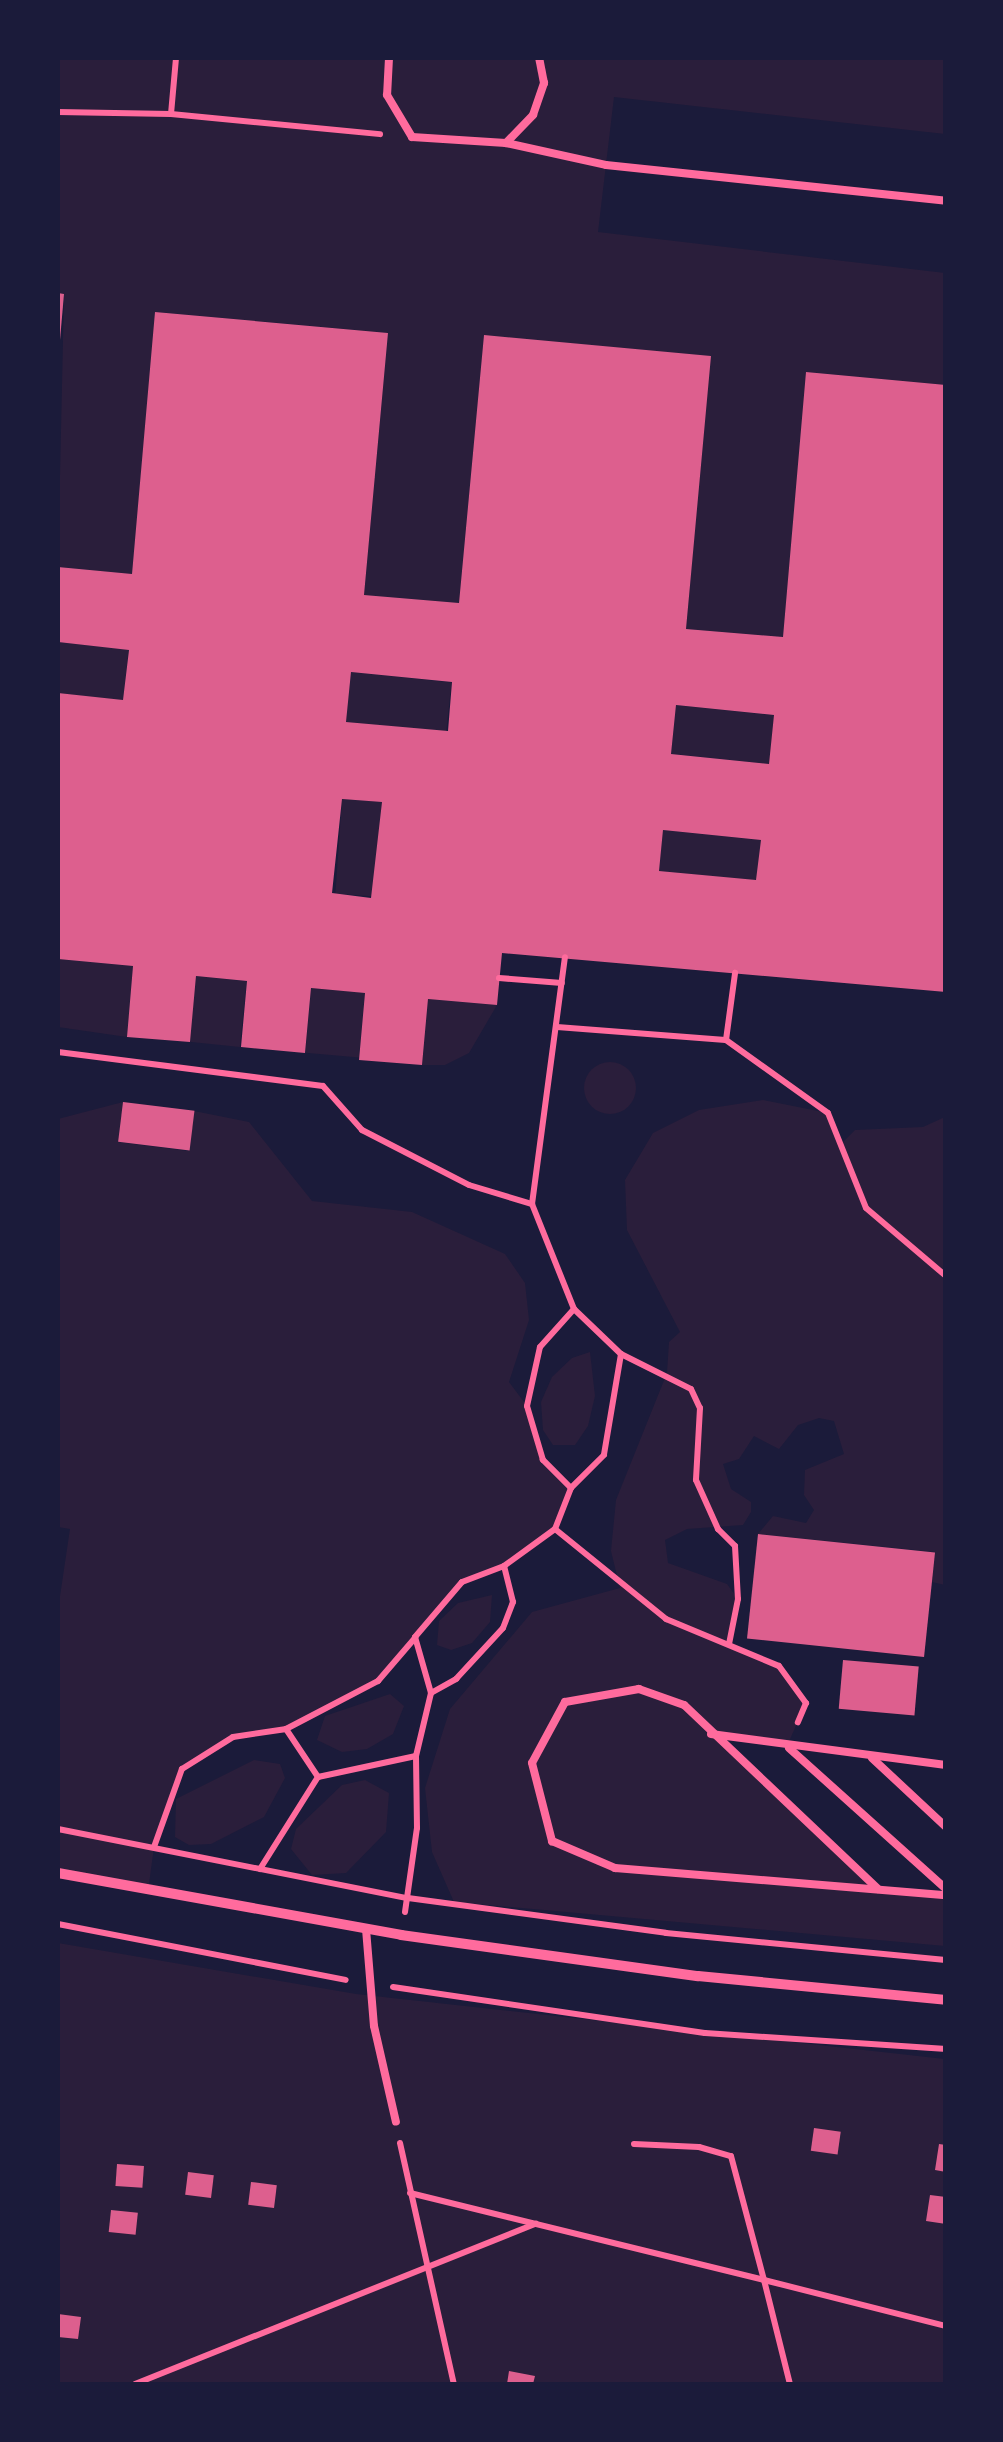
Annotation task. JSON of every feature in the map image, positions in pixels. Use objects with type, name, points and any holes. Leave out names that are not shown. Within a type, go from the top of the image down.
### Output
[{"type":"street","points":[[58,1872],[401,1934],[698,1976],[946,2000]]},
{"type":"lane","points":[[389,58],[387,95],[412,136],[506,143],[606,166],[946,201]]},
{"type":"lane","points":[[506,143],[534,116],[544,83],[539,58]]},
{"type":"lane","points":[[878,1889],[684,1705],[639,1690],[566,1702],[532,1763],[552,1841],[615,1868],[878,1889],[946,1892]]},
{"type":"lane","points":[[711,1734],[944,1766]]},
{"type":"lane","points":[[788,1746],[946,1892]]},
{"type":"lane","points":[[870,1756],[946,1827]]},
{"type":"lane","points":[[366,1928],[371,1984],[396,2122]]},
{"type":"path","points":[[170,114],[176,58]]},
{"type":"path","points":[[58,112],[170,114],[412,136]]},
{"type":"path","points":[[564,958],[532,1204],[574,1309],[621,1354],[691,1389],[700,1408],[696,1480],[718,1529],[735,1546],[738,1599],[729,1644]]},
{"type":"path","points":[[726,1040],[735,974]]},
{"type":"path","points":[[499,978],[562,983]]},
{"type":"path","points":[[556,1027],[726,1040],[828,1113],[866,1208],[946,1276]]},
{"type":"path","points":[[58,1052],[323,1086],[362,1130],[470,1185],[532,1204]]},
{"type":"path","points":[[571,1488],[543,1460],[528,1406],[540,1347],[574,1309]]},
{"type":"path","points":[[154,1846],[182,1769],[195,1758],[233,1737],[286,1728],[378,1681],[462,1582],[504,1566],[555,1529],[571,1488],[604,1455],[621,1354]]},
{"type":"path","points":[[555,1529],[636,1598],[779,1666],[806,1702],[788,1746]]},
{"type":"path","points":[[431,1693],[456,1680],[503,1628],[513,1602],[504,1566]]},
{"type":"path","points":[[401,1934],[417,1828],[416,1756],[431,1693],[416,1637]]},
{"type":"path","points":[[286,1728],[318,1777]]},
{"type":"path","points":[[260,1870],[318,1777],[416,1756]]},
{"type":"path","points":[[58,1828],[408,1898],[666,1933],[946,1960]]},
{"type":"path","points":[[58,1924],[371,1984],[705,2033],[946,2050]]},
{"type":"path","points":[[396,2122],[454,2384]]},
{"type":"path","points":[[634,2144],[699,2147],[731,2156],[790,2384]]},
{"type":"path","points":[[410,2193],[946,2326]]},
{"type":"path","points":[[135,2384],[537,2224]]},
{"type":"shaded area","points":[[58,58],[945,58],[945,134],[614,97],[598,232],[945,273],[945,385],[807,372],[783,637],[686,629],[710,356],[484,336],[459,603],[364,595],[388,333],[156,312],[132,574],[58,567],[64,294],[58,293]]},
{"type":"shaded area","points":[[58,642],[129,649],[123,700],[58,693]]},
{"type":"shaded area","points":[[351,672],[451,683],[446,732],[346,722]]},
{"type":"shaded area","points":[[676,705],[774,715],[769,764],[671,754]]},
{"type":"shaded area","points":[[342,799],[382,802],[375,897],[335,894]]},
{"type":"shaded area","points":[[663,830],[761,840],[757,881],[659,871]]},
{"type":"shaded area","points":[[58,959],[133,966],[127,1037],[58,1027]]},
{"type":"shaded area","points":[[196,976],[247,981],[240,1047],[189,1042]]},
{"type":"shaded area","points":[[311,988],[365,993],[359,1057],[305,1053]]},
{"type":"shaded area","points":[[428,999],[497,1005],[469,1053],[445,1065],[422,1065]]},
{"type":"shaded area","points":[[610,1062],[628,1070],[636,1088],[628,1106],[610,1114],[592,1106],[584,1088],[592,1070]]},
{"type":"shaded area","points":[[763,1100],[828,1113],[841,1144],[855,1130],[923,1127],[945,1117],[945,1585],[932,1582],[935,1552],[758,1534],[773,1516],[806,1523],[814,1510],[804,1495],[805,1470],[844,1454],[834,1421],[819,1418],[798,1425],[779,1449],[754,1436],[739,1459],[723,1464],[731,1489],[751,1502],[751,1512],[743,1525],[687,1529],[665,1540],[668,1563],[727,1584],[738,1599],[729,1644],[781,1669],[806,1703],[787,1746],[713,1734],[878,1889],[945,1895],[945,1946],[454,1902],[432,1852],[425,1788],[450,1709],[532,1612],[620,1588],[611,1551],[616,1500],[667,1373],[669,1342],[680,1332],[627,1230],[625,1180],[653,1133],[699,1110]]},
{"type":"shaded area","points":[[123,1102],[118,1142],[188,1151],[194,1111],[249,1122],[312,1201],[412,1212],[505,1254],[525,1283],[529,1320],[509,1382],[527,1406],[543,1460],[571,1488],[555,1529],[504,1566],[462,1582],[378,1681],[286,1729],[233,1737],[183,1769],[154,1847],[148,1891],[58,1873],[58,1610],[70,1529],[58,1527],[58,1119]]},
{"type":"shaded area","points":[[590,1352],[595,1396],[588,1426],[575,1445],[553,1445],[543,1430],[541,1402],[552,1377],[572,1358]]},
{"type":"shaded area","points":[[492,1595],[490,1622],[472,1643],[451,1650],[437,1645],[439,1621],[458,1603]]},
{"type":"shaded area","points":[[390,1694],[404,1706],[393,1734],[367,1749],[342,1752],[317,1740],[325,1716]]},
{"type":"shaded area","points":[[254,1760],[280,1764],[285,1778],[264,1817],[211,1844],[189,1845],[175,1837],[176,1799]]},
{"type":"shaded area","points":[[365,1780],[389,1793],[386,1832],[346,1873],[312,1875],[291,1849],[296,1829],[342,1785]]},
{"type":"shaded area","points":[[58,1943],[356,1994],[945,2059],[945,2384],[58,2384]]},
{"type":"building","points":[[58,293],[64,294],[60,340],[58,340]]},
{"type":"building","points":[[155,312],[388,333],[364,595],[459,603],[484,335],[711,356],[686,629],[783,637],[806,372],[946,385],[946,992],[502,953],[497,1005],[428,999],[422,1065],[359,1060],[365,993],[311,988],[305,1053],[241,1047],[247,981],[196,976],[190,1042],[127,1037],[133,966],[58,959],[58,693],[123,700],[129,650],[58,642],[58,567],[132,574]],"holes":[[[351,672],[452,682],[448,731],[346,722]],[[676,705],[774,715],[769,764],[671,754]],[[342,799],[382,802],[371,898],[332,893]],[[663,830],[761,840],[756,880],[659,871]]]},
{"type":"building","points":[[123,1102],[194,1111],[190,1150],[118,1142]]},
{"type":"building","points":[[758,1534],[935,1553],[924,1657],[747,1638]]},
{"type":"building","points":[[843,1660],[919,1667],[914,1715],[839,1709]]},
{"type":"building","points":[[814,2128],[841,2132],[838,2155],[811,2151]]},
{"type":"building","points":[[939,2144],[946,2145],[946,2172],[935,2170]]},
{"type":"building","points":[[117,2164],[144,2166],[142,2188],[115,2186]]},
{"type":"building","points":[[188,2172],[214,2175],[211,2198],[185,2195]]},
{"type":"building","points":[[251,2182],[277,2185],[274,2208],[248,2205]]},
{"type":"building","points":[[930,2195],[946,2197],[946,2224],[926,2221]]},
{"type":"building","points":[[111,2210],[138,2213],[136,2235],[109,2232]]},
{"type":"building","points":[[58,2314],[81,2317],[78,2339],[58,2337]]},
{"type":"building","points":[[509,2371],[535,2376],[533,2384],[507,2384]]}]
